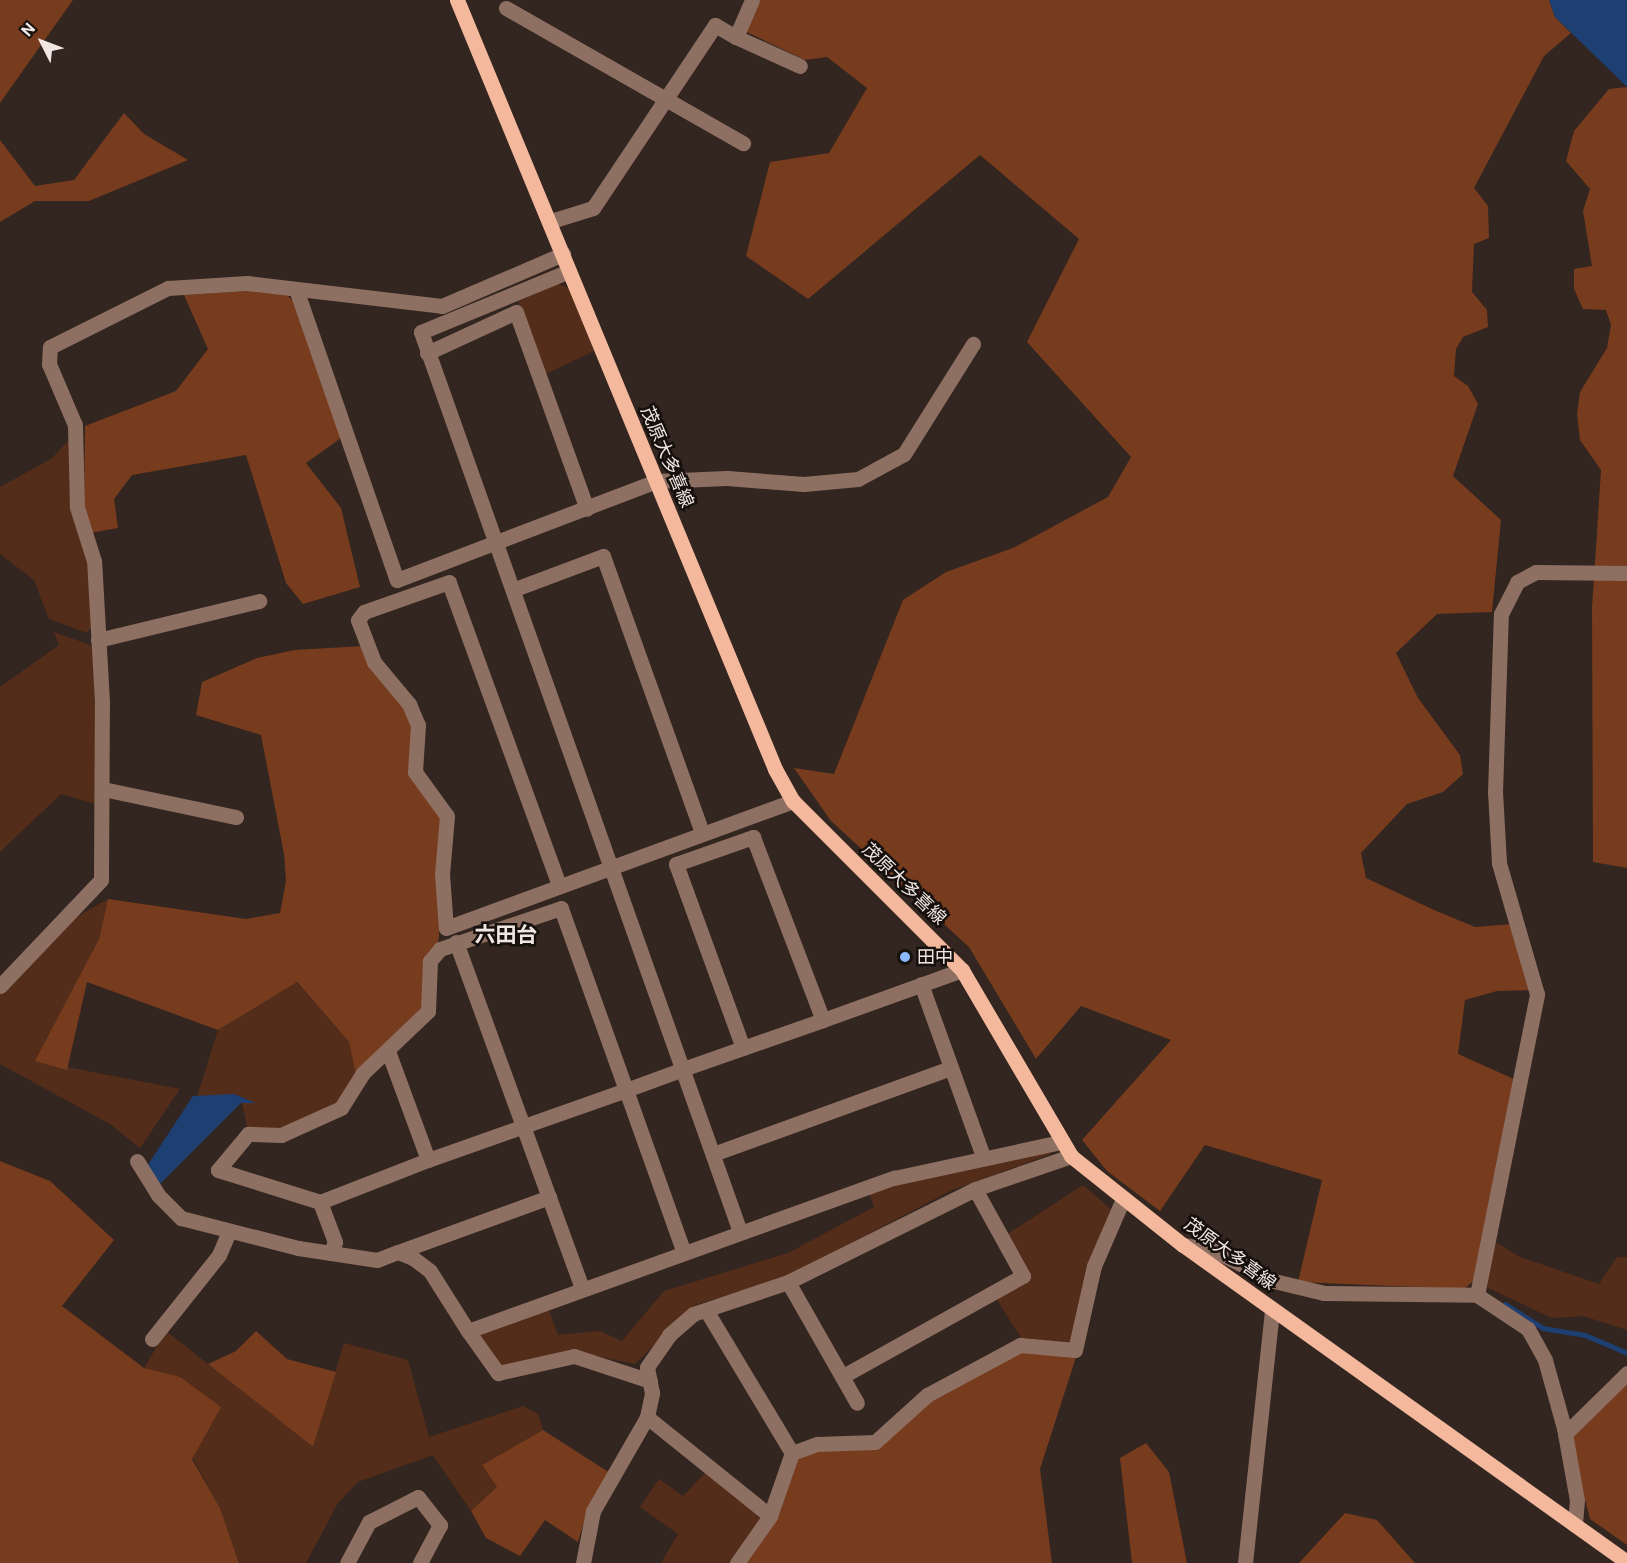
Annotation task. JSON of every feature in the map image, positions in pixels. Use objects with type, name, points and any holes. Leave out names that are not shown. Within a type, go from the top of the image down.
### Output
[{"type":"main road","name":"茂原大多喜線","points":[[457,0],[551,221],[569,271],[775,769],[793,801],[962,970],[1071,1156],[1183,1245],[1627,1562]]},
{"type":"street","points":[[736,37],[752,0]]},
{"type":"street","points":[[506,8],[666,97],[743,143]]},
{"type":"street","points":[[551,221],[593,208],[715,25],[800,66]]},
{"type":"street","points":[[0,986],[101,880],[103,789],[94,561],[77,507],[79,449],[50,364],[50,347],[168,288],[247,283],[406,305],[455,305],[563,254]]},
{"type":"street","points":[[569,271],[421,332],[515,589],[610,866],[740,1232]]},
{"type":"street","points":[[296,290],[397,580],[497,539],[587,509],[656,481],[727,478],[804,484],[858,479],[904,454],[973,344]]},
{"type":"street","points":[[428,353],[516,312],[587,509]]},
{"type":"street","points":[[515,589],[603,556],[702,832]]},
{"type":"street","points":[[1477,1294],[1537,994],[1499,863],[1495,792],[1501,614],[1517,582],[1536,572],[1627,573]]},
{"type":"street","points":[[559,885],[449,582],[364,612],[358,620],[374,662],[409,704],[418,725],[416,772],[447,816],[442,874],[446,928],[702,832],[793,801]]},
{"type":"street","points":[[98,640],[259,601]]},
{"type":"street","points":[[103,789],[236,817]]},
{"type":"street","points":[[743,1048],[676,864],[753,837],[823,1020]]},
{"type":"street","points":[[684,1252],[626,1090],[561,908],[456,942],[430,960],[428,1011],[363,1073],[341,1108],[281,1135],[248,1134],[218,1170],[320,1202],[428,1160],[525,1126],[626,1090],[683,1070],[962,970]]},
{"type":"street","points":[[456,942],[525,1126],[582,1288]]},
{"type":"street","points":[[921,984],[983,1156]]},
{"type":"street","points":[[388,1051],[428,1160]]},
{"type":"street","points":[[713,1154],[951,1068]]},
{"type":"street","points":[[468,1331],[582,1288],[894,1178],[983,1156],[1061,1142]]},
{"type":"street","points":[[583,1563],[593,1511],[647,1417],[650,1381],[647,1367],[653,1354],[693,1314],[788,1281],[975,1189],[1071,1156]]},
{"type":"street","points":[[137,1161],[158,1196],[181,1218],[229,1232],[330,1253],[377,1260],[549,1197]]},
{"type":"street","points":[[843,1376],[1023,1276],[975,1189]]},
{"type":"street","points":[[792,1453],[817,1444],[874,1442],[927,1395],[1020,1345],[1075,1350],[1094,1266],[1123,1199]]},
{"type":"street","points":[[320,1202],[335,1242],[330,1253]]},
{"type":"street","points":[[152,1339],[219,1256],[229,1232]]},
{"type":"street","points":[[1183,1245],[1213,1250],[1274,1281],[1324,1293],[1477,1294],[1537,1340],[1565,1434],[1577,1500],[1575,1525]]},
{"type":"street","points":[[398,1252],[430,1271],[468,1331],[498,1372],[574,1356],[599,1360],[650,1381]]},
{"type":"street","points":[[788,1281],[857,1403]]},
{"type":"street","points":[[1245,1563],[1272,1309]]},
{"type":"street","points":[[706,1310],[792,1453]]},
{"type":"street","points":[[1565,1434],[1627,1373]]},
{"type":"street","points":[[647,1417],[770,1516]]},
{"type":"street","points":[[736,1563],[770,1516],[792,1453]]},
{"type":"street","points":[[347,1563],[369,1522],[418,1497],[440,1525],[420,1563]]},
{"type":"shaded area","points":[[0,0],[73,0],[0,103]]},
{"type":"shaded area","points":[[746,0],[1549,0],[1555,17],[1571,33],[1544,56],[1474,188],[1488,206],[1489,238],[1474,244],[1472,292],[1487,310],[1488,327],[1463,337],[1456,349],[1454,376],[1468,386],[1478,404],[1453,476],[1501,520],[1492,612],[1437,614],[1396,653],[1418,698],[1460,755],[1463,774],[1443,792],[1407,804],[1361,853],[1366,878],[1434,910],[1475,927],[1512,924],[1531,990],[1497,991],[1465,1000],[1458,1054],[1516,1080],[1476,1279],[1464,1289],[1298,1282],[1322,1180],[1205,1145],[1160,1211],[1107,1171],[1082,1140],[1171,1040],[1081,1006],[1036,1059],[969,947],[831,821],[794,768],[834,774],[903,600],[946,572],[1013,548],[1108,497],[1131,457],[1027,342],[1079,239],[980,155],[808,299],[746,256],[770,162],[829,153],[867,88],[827,57],[805,60],[734,26]]},
{"type":"shaded area","points":[[1627,87],[1627,868],[1593,862],[1592,608],[1601,470],[1580,440],[1577,414],[1580,392],[1607,348],[1611,325],[1606,310],[1583,309],[1574,289],[1574,269],[1592,266],[1583,211],[1590,189],[1566,161],[1574,131],[1609,89]]},
{"type":"shaded area","points":[[124,113],[144,134],[188,160],[89,201],[35,201],[0,222],[0,140],[35,186],[74,180]]},
{"type":"shaded area","points":[[556,283],[569,288],[594,351],[544,375],[518,302]]},
{"type":"shaded area","points":[[262,290],[285,293],[294,302],[341,438],[306,463],[341,508],[360,587],[303,604],[286,583],[246,455],[132,475],[114,499],[118,528],[90,533],[84,509],[85,426],[176,391],[208,349],[184,295]]},
{"type":"shaded area","points":[[72,437],[69,485],[89,564],[92,627],[87,633],[49,619],[34,580],[0,554],[0,487],[51,459]]},
{"type":"shaded area","points":[[54,632],[93,646],[98,805],[61,794],[0,852],[0,687],[59,645]]},
{"type":"shaded area","points":[[363,646],[411,713],[412,756],[443,818],[439,937],[424,1009],[356,1076],[349,1042],[297,982],[218,1030],[87,982],[67,1070],[35,1061],[99,939],[108,899],[246,919],[280,913],[286,881],[284,854],[261,735],[196,715],[202,682],[257,658],[295,650]]},
{"type":"shaded area","points":[[108,899],[99,939],[36,1061],[180,1089],[140,1148],[110,1124],[0,1064],[0,994],[73,919]]},
{"type":"shaded area","points":[[296,982],[349,1042],[356,1076],[337,1105],[279,1130],[248,1130],[242,1103],[256,1103],[234,1094],[196,1100],[218,1030]]},
{"type":"shaded area","points":[[1046,1148],[1051,1154],[952,1190],[788,1276],[695,1305],[635,1364],[596,1356],[500,1369],[478,1340],[482,1330],[548,1307],[558,1335],[600,1331],[622,1341],[664,1291],[788,1253],[874,1207],[869,1192]]},
{"type":"shaded area","points":[[0,1161],[50,1181],[114,1240],[62,1306],[144,1368],[180,1377],[221,1407],[192,1459],[220,1508],[239,1563],[0,1563]]},
{"type":"shaded area","points":[[1083,1185],[1112,1210],[1073,1342],[1023,1341],[996,1298],[1029,1278],[1006,1235]]},
{"type":"shaded area","points":[[1494,1241],[1520,1257],[1599,1284],[1617,1257],[1627,1257],[1627,1330],[1583,1316],[1552,1318],[1488,1288],[1485,1279]]},
{"type":"shaded area","points":[[166,1331],[313,1447],[344,1343],[408,1360],[429,1437],[523,1406],[538,1414],[543,1430],[482,1465],[498,1487],[471,1511],[433,1455],[358,1482],[338,1503],[306,1563],[239,1563],[220,1508],[144,1368]]},
{"type":"shaded area","points":[[256,1331],[287,1359],[336,1372],[313,1447],[208,1364],[236,1351]]},
{"type":"shaded area","points":[[1020,1350],[1077,1354],[1040,1469],[1052,1563],[744,1563],[798,1456],[811,1449],[872,1449],[926,1402]]},
{"type":"shaded area","points":[[1627,1377],[1627,1545],[1590,1519],[1569,1436]]},
{"type":"shaded area","points":[[543,1430],[610,1473],[588,1509],[578,1542],[545,1520],[520,1556],[486,1538],[471,1511],[497,1487],[482,1465]]},
{"type":"shaded area","points":[[1146,1443],[1169,1472],[1187,1563],[1132,1563],[1120,1458]]},
{"type":"shaded area","points":[[707,1471],[758,1513],[761,1522],[733,1563],[661,1563],[678,1534],[640,1507],[659,1479],[683,1496]]},
{"type":"shaded area","points":[[1345,1513],[1377,1520],[1415,1563],[1299,1563]]},
{"type":"water","points":[[1549,0],[1627,0],[1627,87],[1555,17]]},
{"type":"water","points":[[234,1094],[256,1103],[241,1103],[158,1186],[147,1166],[193,1096]]},
{"type":"waterway","points":[[1505,1304],[1543,1328],[1585,1335],[1627,1353]]},
{"type":"place","name":"田中","points":[[905,957]]},
{"type":"district","name":"六田台","points":[[506,935]]}]
